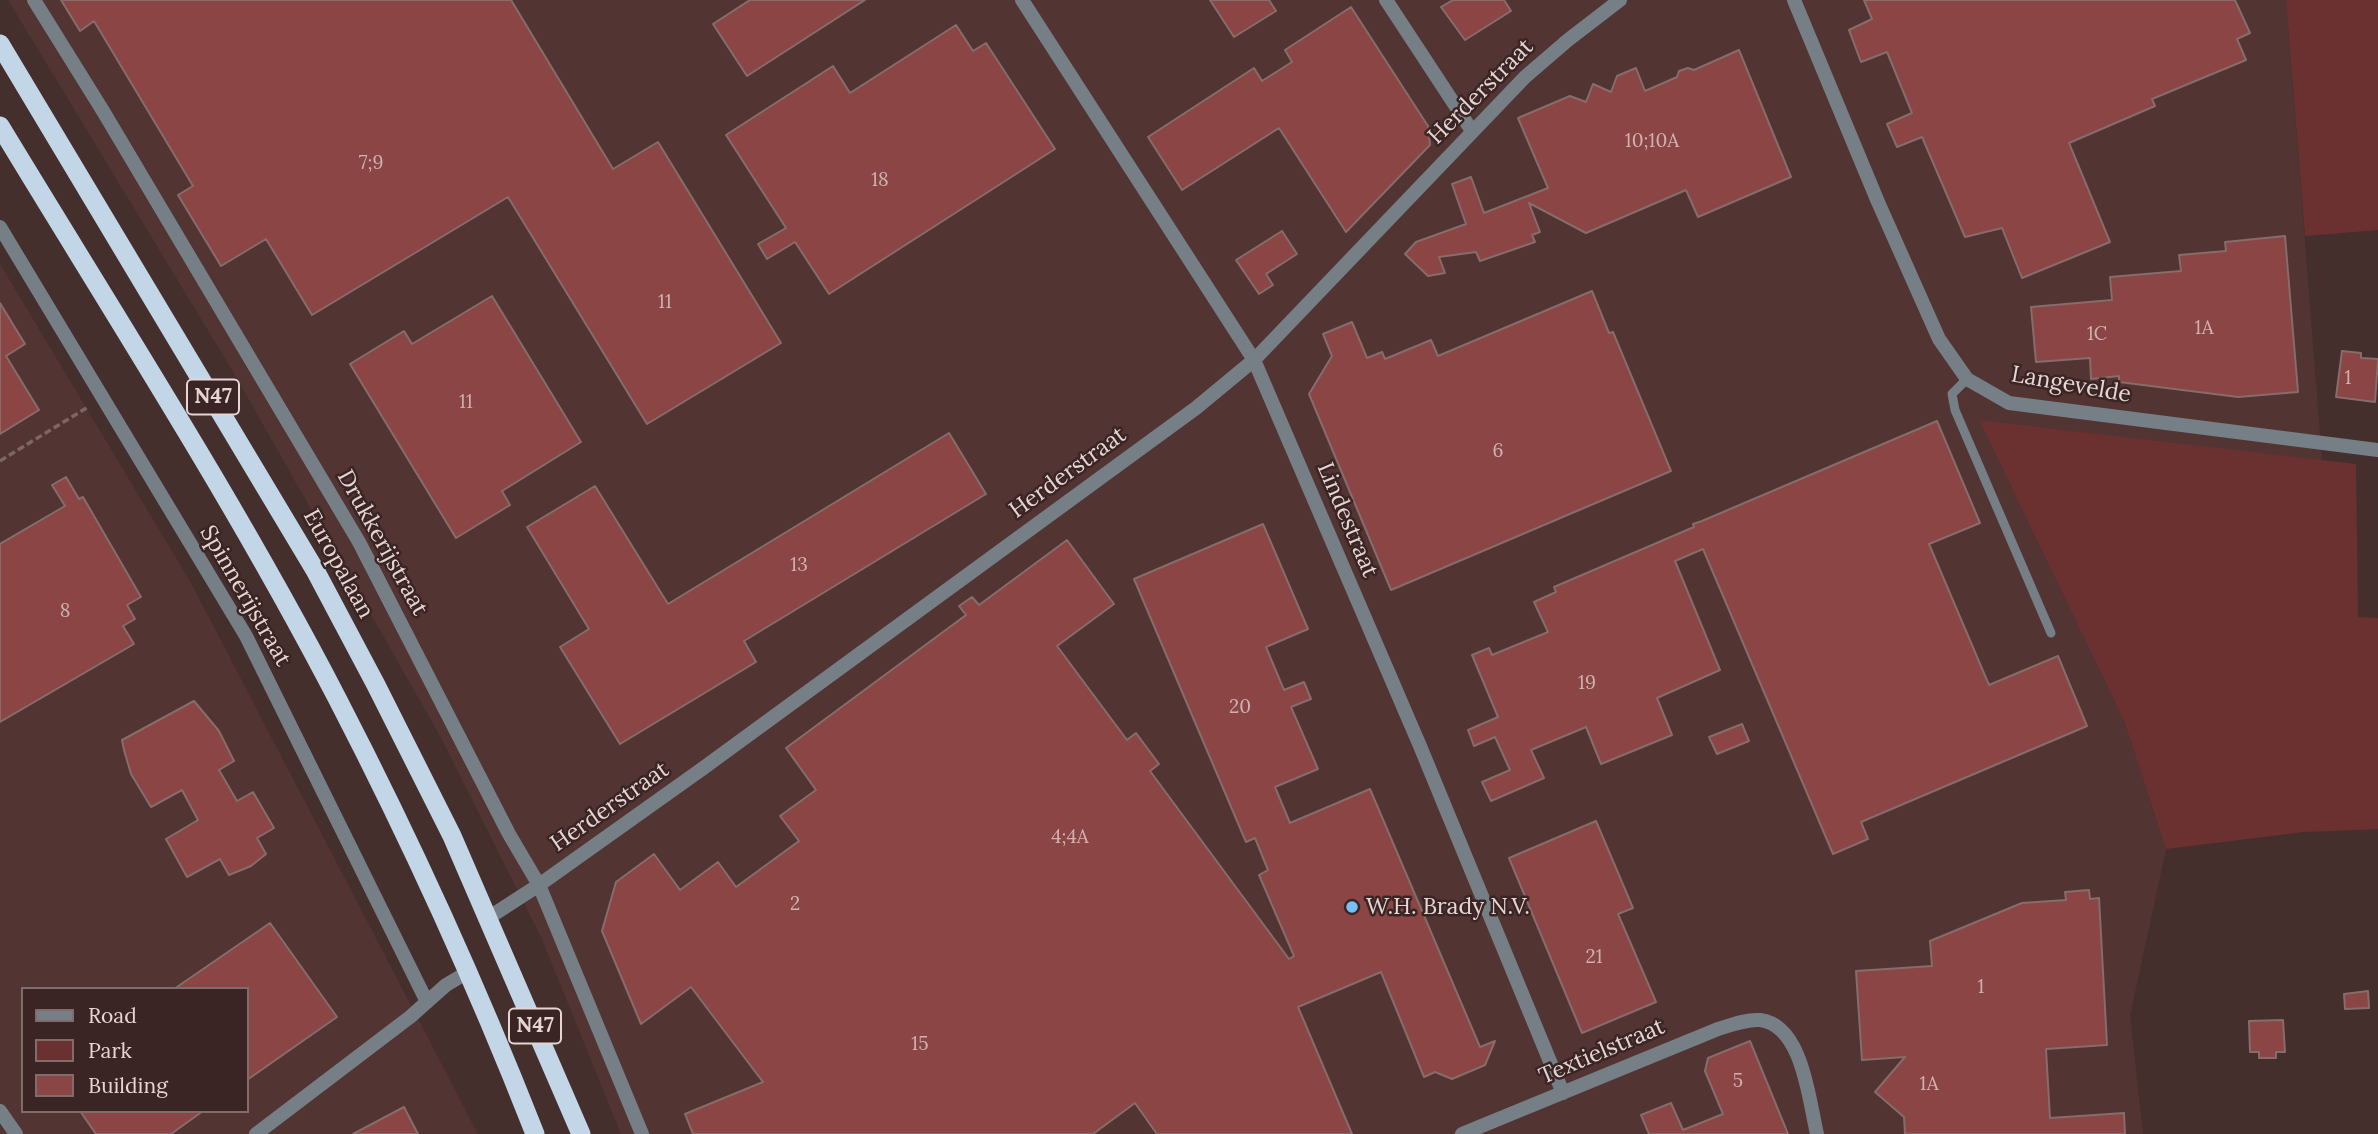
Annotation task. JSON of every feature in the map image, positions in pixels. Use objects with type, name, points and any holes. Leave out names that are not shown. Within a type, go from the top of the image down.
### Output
[{"type":"highway","name":"Europalaan","points":[[0,44],[315,570],[414,757],[488,918],[581,1134]]},
{"type":"highway","name":"N47","points":[[0,126],[279,591],[375,774],[468,972],[536,1134]]},
{"type":"street","name":"Drukkerijstraat","points":[[34,0],[359,542],[509,834],[539,885],[642,1134]]},
{"type":"street","name":"Lindestraat","points":[[1022,0],[1254,360],[1420,746],[1563,1093]]},
{"type":"street","points":[[1386,0],[1472,131]]},
{"type":"street","name":"Herderstraat","points":[[488,918],[539,885],[713,761],[1185,416],[1254,360],[1525,77],[1620,0]]},
{"type":"street","name":"Langevelde","points":[[1794,0],[1878,202],[1939,339],[1967,379],[2009,403],[2378,450]]},
{"type":"street","name":"Spinnerijstraat","points":[[0,227],[246,636],[427,1002]]},
{"type":"street","points":[[256,1134],[410,1017],[446,985],[468,972]]},
{"type":"street","name":"Textielstraat","points":[[1462,1134],[1718,1029],[1740,1022],[1760,1020],[1776,1026],[1796,1048],[1816,1134]]},
{"type":"street","points":[[0,1111],[16,1134]]},
{"type":"lane","points":[[1967,379],[1952,394],[1955,410],[2050,633]]},
{"type":"path","points":[[0,461],[102,398]]},
{"type":"shaded area","points":[[8,0],[2286,0],[2322,461],[1979,420],[2124,721],[2166,849],[2130,1016],[2143,1134],[621,1134],[541,937],[440,736],[232,370]]},
{"type":"shaded area","points":[[0,264],[191,583],[478,1134],[0,1134]]},
{"type":"green space","points":[[2286,0],[2378,0],[2378,230],[2305,236]]},
{"type":"green space","points":[[1979,420],[2356,464],[2358,617],[2378,618],[2378,829],[2304,832],[2166,849],[2124,721]]},
{"type":"building","points":[[61,0],[511,0],[613,169],[658,142],[781,343],[647,424],[508,197],[312,315],[266,239],[221,266],[178,195],[193,186],[94,21],[80,31]]},
{"type":"building","points":[[750,0],[865,0],[747,76],[713,24]]},
{"type":"building","points":[[1210,0],[1269,0],[1276,11],[1234,37]]},
{"type":"building","points":[[1453,0],[1504,0],[1511,11],[1465,40],[1441,7]]},
{"type":"building","points":[[1864,0],[2235,0],[2250,33],[2237,39],[2246,60],[2152,99],[2155,106],[2069,143],[2110,242],[2022,278],[2002,228],[1965,237],[1922,137],[1897,147],[1887,124],[1912,113],[1887,52],[1861,62],[1849,30],[1872,19]]},
{"type":"building","points":[[1351,7],[1428,126],[1430,145],[1346,232],[1279,128],[1182,190],[1148,137],[1254,68],[1262,81],[1292,62],[1285,50]]},
{"type":"building","points":[[956,25],[973,51],[986,43],[1055,149],[829,294],[795,242],[767,259],[758,244],[786,228],[726,135],[833,66],[850,93]]},
{"type":"building","points":[[1739,50],[1791,177],[1698,217],[1686,190],[1586,233],[1529,203],[1540,232],[1532,235],[1535,242],[1480,261],[1476,252],[1439,257],[1445,273],[1428,276],[1405,254],[1416,242],[1466,224],[1452,184],[1471,177],[1484,213],[1548,188],[1518,118],[1570,96],[1586,102],[1593,84],[1611,92],[1617,76],[1636,68],[1645,91],[1677,77],[1679,71],[1688,68],[1694,70]]},
{"type":"building","points":[[1282,231],[1297,254],[1266,274],[1273,285],[1259,294],[1236,260]]},
{"type":"building","points":[[2285,236],[2298,392],[2238,397],[2119,382],[2119,376],[2091,379],[2090,358],[2036,362],[2031,307],[2112,300],[2110,277],[2181,271],[2179,255],[2226,251],[2225,242]]},
{"type":"building","points":[[1592,291],[1609,333],[1613,332],[1671,471],[1391,590],[1309,394],[1332,356],[1323,334],[1352,322],[1367,358],[1382,352],[1385,359],[1431,340],[1438,356]]},
{"type":"building","points":[[492,296],[581,442],[502,491],[510,505],[456,538],[350,364],[404,331],[412,344]]},
{"type":"building","points":[[0,303],[25,344],[6,356],[39,410],[0,434]]},
{"type":"building","points":[[2342,351],[2361,353],[2361,358],[2378,359],[2375,402],[2336,397]]},
{"type":"building","points":[[1937,421],[1980,523],[1929,544],[1989,685],[2058,656],[2087,726],[1861,822],[1868,839],[1833,854],[1703,549],[1675,561],[1720,670],[1657,698],[1672,735],[1601,764],[1586,727],[1531,750],[1544,778],[1491,801],[1482,782],[1510,770],[1495,737],[1474,746],[1468,730],[1498,717],[1472,655],[1489,648],[1492,655],[1548,632],[1534,602],[1556,592],[1554,587],[1694,527],[1693,524]]},
{"type":"building","points":[[949,433],[986,494],[744,641],[756,662],[620,744],[560,647],[589,629],[527,527],[595,486],[668,604]]},
{"type":"building","points":[[66,477],[79,499],[83,497],[141,597],[127,605],[135,619],[123,626],[134,644],[0,722],[0,544],[65,506],[52,485]]},
{"type":"building","points":[[1263,524],[1308,629],[1266,647],[1284,690],[1304,682],[1311,699],[1291,707],[1318,769],[1275,787],[1290,823],[1370,789],[1480,1047],[1495,1041],[1485,1065],[1452,1079],[1435,1072],[1424,1077],[1381,972],[1298,1007],[1352,1134],[1157,1134],[1135,1103],[1093,1134],[693,1134],[685,1114],[763,1082],[691,987],[641,1024],[602,931],[616,882],[654,854],[680,890],[718,862],[736,887],[799,841],[780,816],[816,790],[786,748],[966,615],[959,606],[972,597],[979,605],[1067,540],[1114,604],[1057,646],[1127,740],[1136,733],[1159,764],[1150,771],[1289,959],[1294,956],[1259,875],[1268,870],[1255,838],[1246,842],[1134,579]]},
{"type":"building","points":[[194,701],[219,731],[234,761],[219,770],[237,801],[253,792],[274,828],[257,838],[266,854],[251,866],[229,875],[220,859],[187,877],[166,839],[198,820],[182,790],[151,807],[131,774],[124,750],[122,740]]},
{"type":"building","points":[[1742,724],[1749,741],[1717,754],[1709,737]]},
{"type":"building","points":[[1596,821],[1633,908],[1618,914],[1656,1002],[1582,1033],[1509,858]]},
{"type":"building","points":[[2089,890],[2090,899],[2099,898],[2107,1045],[2046,1049],[2050,1118],[2124,1113],[2125,1134],[1905,1134],[1904,1117],[1875,1092],[1905,1057],[1862,1060],[1856,971],[1932,966],[1930,941],[2022,903],[2066,900],[2065,892]]},
{"type":"building","points":[[270,923],[337,1017],[248,1079],[248,987],[177,987]]},
{"type":"building","points":[[2368,991],[2369,1008],[2345,1009],[2344,994]]},
{"type":"building","points":[[2283,1020],[2285,1052],[2276,1052],[2276,1058],[2259,1058],[2259,1052],[2250,1052],[2249,1021]]},
{"type":"building","points":[[1750,1041],[1788,1134],[1649,1134],[1641,1115],[1671,1103],[1683,1130],[1723,1114],[1705,1071],[1708,1058]]},
{"type":"building","points":[[404,1107],[418,1134],[353,1134]]},
{"type":"building","points":[[81,1113],[200,1113],[171,1134],[96,1134]]},
{"type":"place","name":"W.H. Brady N.V.","points":[[1352,907]]}]
